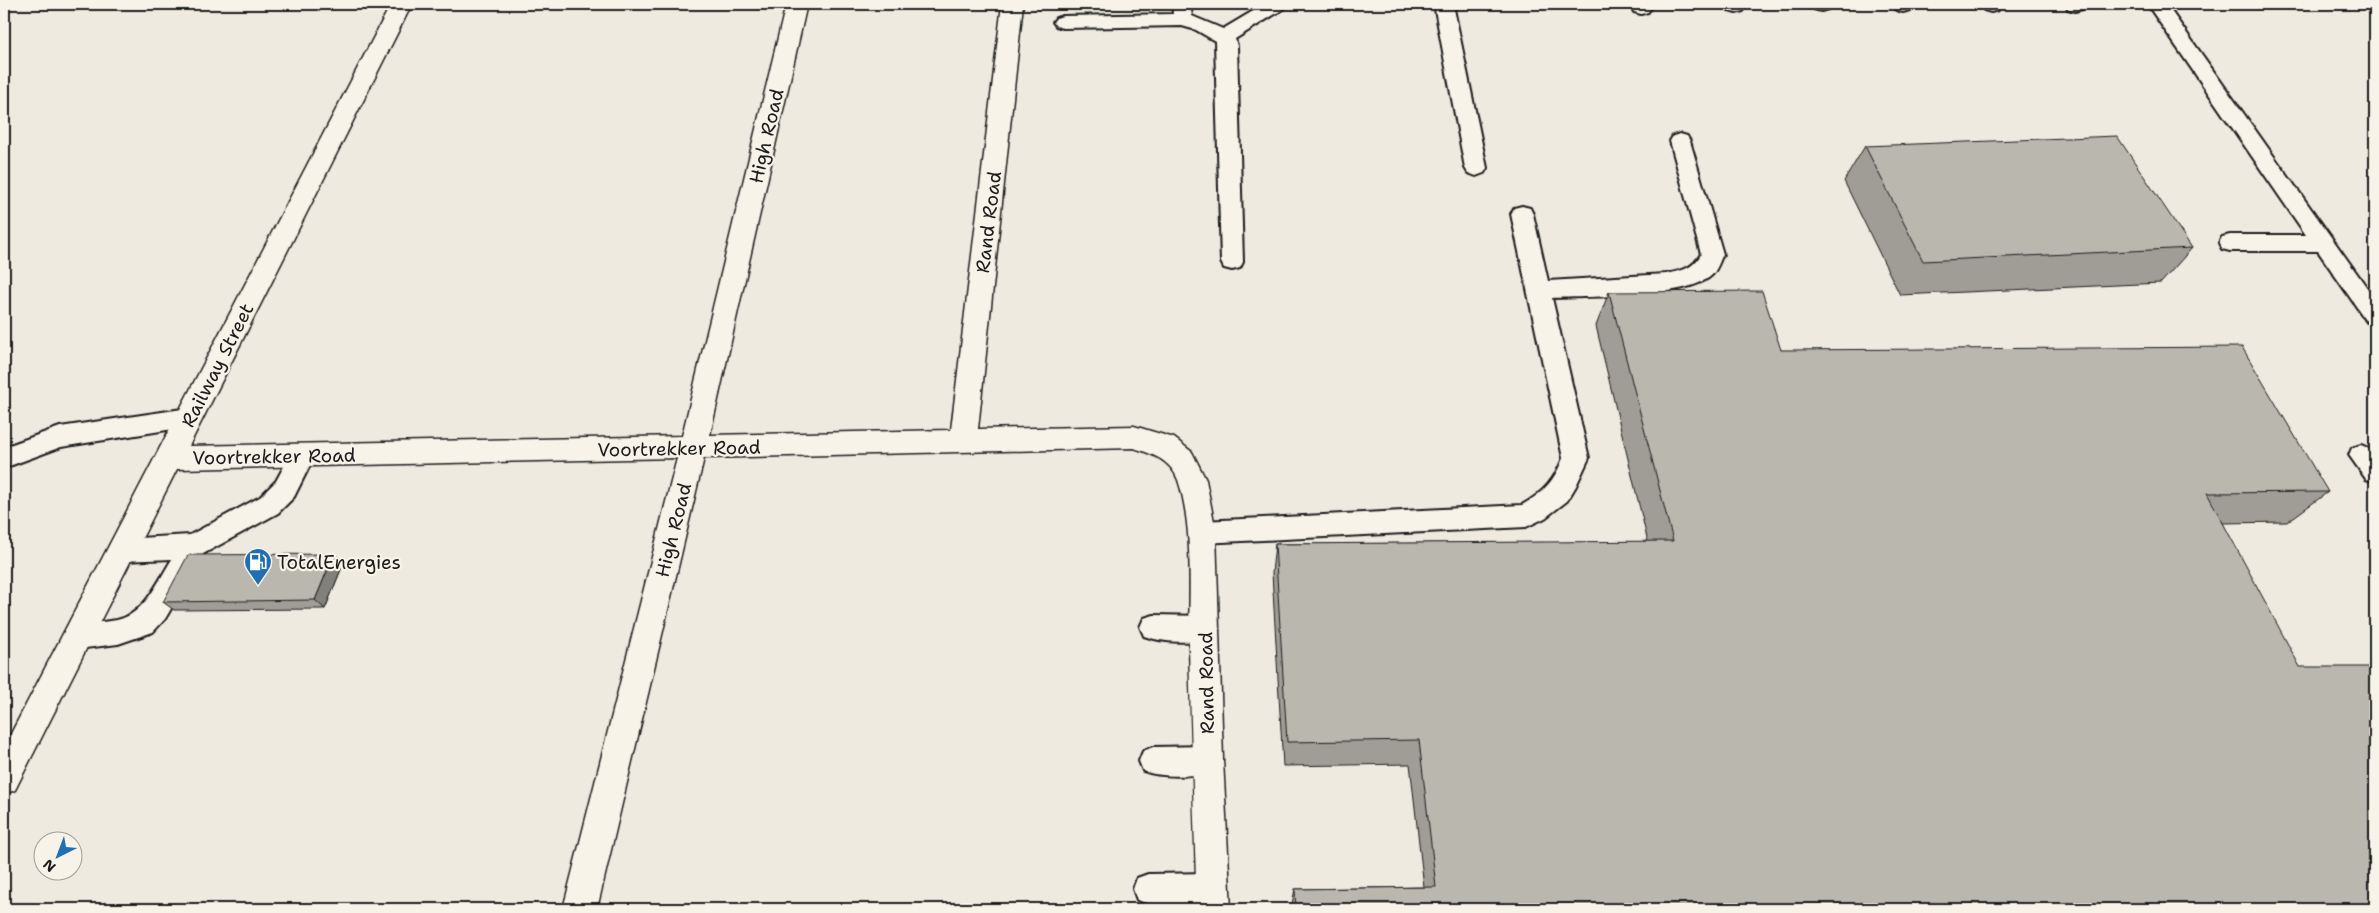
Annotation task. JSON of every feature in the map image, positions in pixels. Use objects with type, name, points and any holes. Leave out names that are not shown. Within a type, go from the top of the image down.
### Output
[{"type":"street","name":"Railway Street","points":[[8,766],[122,550],[401,4]]},
{"type":"street","name":"High Road","points":[[580,909],[693,448],[796,4]]},
{"type":"street","name":"Rand Road","points":[[963,440],[1013,4]]},
{"type":"street","name":"Voortrekker Road","points":[[169,458],[1134,437],[1164,446],[1182,460]]},
{"type":"street","name":"Rand Road","points":[[1182,460],[1192,480],[1202,532],[1207,760],[1213,899]]},
{"type":"lane","points":[[1224,37],[1278,4]]},
{"type":"lane","points":[[1443,4],[1476,168]]},
{"type":"lane","points":[[2156,4],[2375,316]]},
{"type":"lane","points":[[1063,22],[1182,12],[1202,26],[1224,37],[1227,46],[1232,262]]},
{"type":"lane","points":[[1539,290],[1666,283],[1690,278],[1705,268],[1712,254],[1680,141]]},
{"type":"lane","points":[[1202,532],[1526,516],[1551,502],[1568,481],[1576,458],[1522,214]]},
{"type":"lane","points":[[2230,242],[2324,243]]},
{"type":"lane","points":[[4,458],[60,437],[190,418]]},
{"type":"lane","points":[[122,550],[194,546],[269,505],[285,489],[304,455]]},
{"type":"lane","points":[[77,637],[118,632],[142,622],[155,610],[194,546]]},
{"type":"lane","points":[[1154,627],[1204,628]]},
{"type":"lane","points":[[1153,761],[1207,760]]},
{"type":"lane","points":[[1148,889],[1213,899]]},
{"type":"building","points":[[2117,136],[2192,248],[1923,261],[1865,146]]},
{"type":"building","points":[[1762,291],[1781,350],[2242,347],[2328,492],[2207,493],[2300,667],[2375,667],[2375,909],[1296,909],[1295,889],[1436,887],[1419,740],[1287,742],[1275,544],[1673,541],[1609,292]]},
{"type":"building","points":[[334,554],[315,600],[163,602],[188,555]]},
{"type":"place","name":"TotalEnergies","points":[[258,586]]}]
